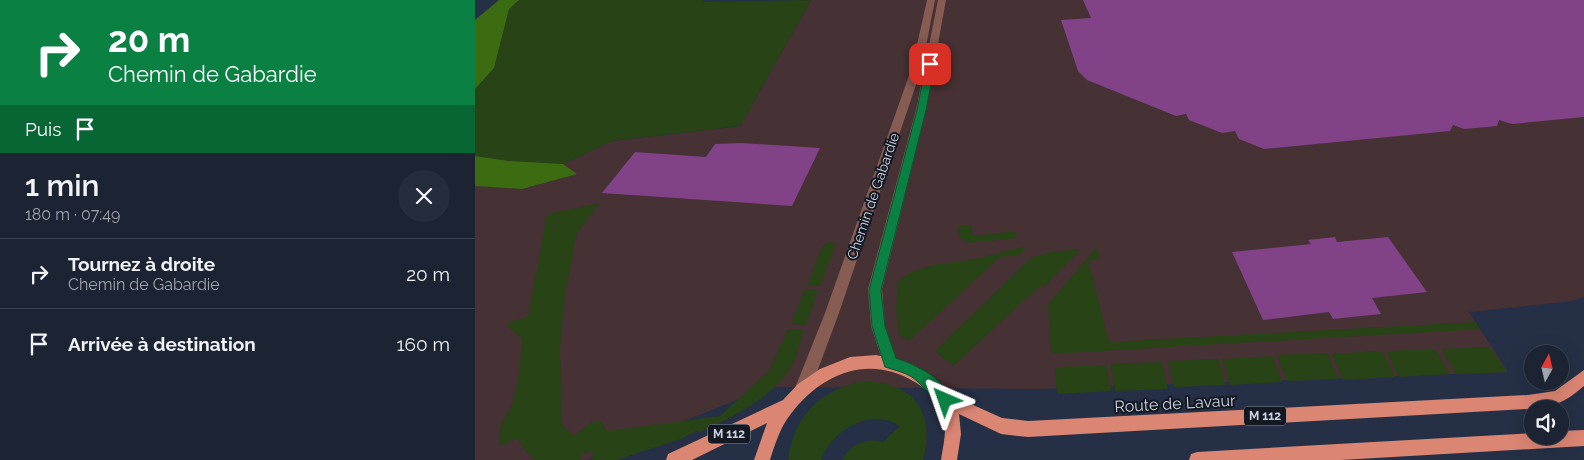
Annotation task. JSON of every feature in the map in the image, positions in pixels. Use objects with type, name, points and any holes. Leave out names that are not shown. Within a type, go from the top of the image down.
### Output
[{"type":"main road","points":[[762,460],[770,432],[784,406],[803,388],[819,376],[835,369],[868,362],[890,362],[915,372],[935,388],[945,400],[952,419],[949,460]]},
{"type":"main road","name":"Route de Lavaur","points":[[945,400],[1001,426],[1028,429],[1528,402],[1549,400],[1560,396],[1584,377]]},
{"type":"main road","name":"M 112","points":[[674,460],[784,406]]},
{"type":"main road","points":[[1197,460],[1584,438]]},
{"type":"street","name":"Chemin de Gabardie","points":[[803,388],[832,313],[917,67],[931,0]]},
{"type":"street","name":"Chemin de Gabardie","points":[[890,362],[878,326],[875,290],[921,110],[942,0]]},
{"type":"shaded area","points":[[811,0],[1584,0],[1584,297],[1572,301],[1469,312],[1508,372],[1038,389],[769,387],[587,460],[475,460],[475,173],[549,171],[611,141],[740,126]]},
{"type":"green space","points":[[499,0],[519,0],[509,9],[494,68],[475,89],[475,20]]},
{"type":"green space","points":[[519,0],[704,0],[703,2],[811,0],[740,126],[612,141],[563,164],[509,161],[475,156],[475,89],[494,68],[509,9]]},
{"type":"green space","points":[[475,156],[509,161],[563,164],[577,174],[522,189],[475,186]]},
{"type":"green space","points":[[600,203],[577,233],[565,293],[560,348],[562,425],[574,436],[593,421],[600,421],[607,431],[720,416],[769,371],[788,329],[803,330],[800,342],[793,363],[785,375],[764,396],[738,413],[698,433],[698,430],[681,439],[616,460],[592,460],[593,451],[582,454],[580,460],[533,460],[517,438],[500,446],[500,431],[513,402],[516,388],[522,341],[509,328],[508,322],[528,317],[547,214]]},
{"type":"green space","points":[[971,225],[973,236],[1016,231],[1017,238],[968,243],[959,237],[958,226]]},
{"type":"green space","points":[[828,242],[836,243],[820,286],[807,285],[822,247]]},
{"type":"green space","points":[[1024,247],[1020,255],[1000,257],[909,341],[899,335],[896,311],[898,281],[926,267],[975,259]]},
{"type":"green space","points":[[1097,247],[1100,259],[1088,261],[1109,342],[1475,322],[1480,329],[1051,354],[1048,304]]},
{"type":"green space","points":[[1081,249],[1043,288],[1042,284],[953,366],[935,351],[1031,258],[1051,252]]},
{"type":"green space","points":[[805,289],[818,290],[806,325],[791,324]]},
{"type":"green space","points":[[1490,347],[1507,372],[1456,374],[1441,349]]},
{"type":"green space","points":[[1435,349],[1450,374],[1399,377],[1386,351]]},
{"type":"green space","points":[[1382,351],[1395,377],[1343,380],[1332,354]]},
{"type":"green space","points":[[1327,353],[1338,379],[1287,381],[1277,355]]},
{"type":"green space","points":[[1272,356],[1282,382],[1230,385],[1222,359]]},
{"type":"green space","points":[[1218,359],[1226,385],[1174,387],[1168,361]]},
{"type":"green space","points":[[1162,362],[1168,389],[1115,391],[1111,364]]},
{"type":"green space","points":[[1106,365],[1111,391],[1057,394],[1055,367]]},
{"type":"green space","points":[[862,381],[895,387],[907,393],[917,402],[923,413],[926,427],[923,460],[842,460],[845,454],[859,443],[871,440],[883,442],[900,426],[889,421],[877,419],[865,420],[843,431],[826,449],[821,460],[788,460],[796,430],[811,408],[833,391]]},
{"type":"building","points":[[1083,0],[1584,0],[1584,117],[1512,124],[1499,120],[1497,126],[1464,129],[1453,125],[1450,131],[1264,149],[1239,139],[1235,131],[1222,133],[1189,120],[1186,114],[1176,116],[1087,80],[1078,71],[1061,20],[1091,18]]},
{"type":"building","points":[[742,143],[820,148],[792,206],[602,193],[635,152],[706,157],[715,144]]},
{"type":"building","points":[[1335,237],[1337,242],[1388,237],[1427,292],[1372,298],[1381,314],[1333,319],[1329,312],[1263,320],[1232,252],[1311,244],[1308,240]]},
{"type":"route","points":[[930,64],[921,110],[879,267],[875,290],[878,326],[890,362],[915,372],[935,388],[945,400]]}]
